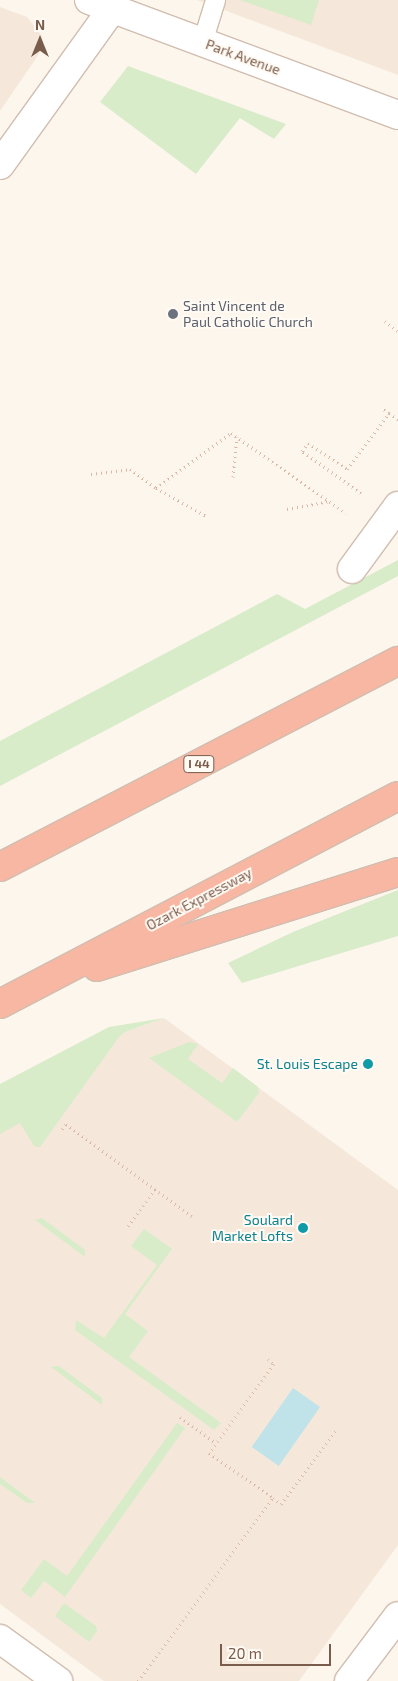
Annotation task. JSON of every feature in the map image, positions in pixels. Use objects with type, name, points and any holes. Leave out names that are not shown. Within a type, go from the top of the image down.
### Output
[{"type":"highway","name":"I 44","points":[[0,867],[398,661]]},
{"type":"highway","name":"Ozark Expressway","points":[[0,1004],[398,796]]},
{"type":"highway","points":[[29,988],[398,872]]},
{"type":"street","name":"Park Avenue","points":[[100,4],[398,115]]},
{"type":"street","points":[[0,165],[100,4]]},
{"type":"street","points":[[352,569],[398,506]]},
{"type":"street","points":[[349,1681],[398,1616]]},
{"type":"street","points":[[0,1639],[58,1681]]},
{"type":"lane","points":[[202,42],[215,0]]},
{"type":"path","points":[[385,321],[398,331]]},
{"type":"path","points":[[383,409],[398,419]]},
{"type":"path","points":[[361,493],[302,451],[308,443],[347,469],[388,413]]},
{"type":"path","points":[[156,488],[231,433],[346,513]]},
{"type":"path","points":[[233,477],[237,437]]},
{"type":"path","points":[[91,474],[130,469],[156,488],[206,516]]},
{"type":"path","points":[[287,509],[330,501]]},
{"type":"path","points":[[62,1129],[66,1124],[194,1218]]},
{"type":"path","points":[[128,1226],[155,1189]]},
{"type":"path","points":[[268,1359],[274,1364],[209,1453],[281,1504],[335,1431]]},
{"type":"path","points":[[180,1417],[216,1443]]},
{"type":"path","points":[[138,1681],[273,1498]]},
{"type":"shaded area","points":[[197,0],[398,0],[398,75]]},
{"type":"shaded area","points":[[0,7],[27,17],[42,36],[43,43],[39,54],[0,111]]},
{"type":"shaded area","points":[[164,1018],[398,1190],[398,1545],[299,1681],[104,1681],[0,1604],[0,1124],[125,1032]]},
{"type":"green space","points":[[240,0],[319,0],[311,25]]},
{"type":"green space","points":[[128,66],[286,124],[274,139],[240,118],[196,174],[100,102]]},
{"type":"green space","points":[[398,560],[398,576],[0,786],[0,741],[277,594],[305,609]]},
{"type":"green space","points":[[398,890],[398,936],[242,983],[228,963],[293,932]]},
{"type":"green space","points":[[164,1018],[125,1032],[119,1037],[40,1147],[34,1146],[20,1123],[0,1134],[0,1084],[109,1027]]},
{"type":"green space","points":[[189,1042],[198,1044],[188,1059],[222,1083],[233,1068],[258,1087],[259,1093],[237,1122],[149,1058]]},
{"type":"green space","points":[[42,1218],[85,1250],[85,1257],[35,1220]]},
{"type":"green space","points":[[144,1229],[172,1249],[125,1314],[148,1331],[129,1357],[221,1423],[214,1430],[75,1330],[76,1320],[104,1338],[157,1265],[131,1246]]},
{"type":"green space","points":[[59,1366],[102,1398],[102,1405],[51,1367]]},
{"type":"green space","points":[[177,1423],[185,1428],[65,1597],[44,1581],[31,1598],[21,1590],[44,1559],[67,1576]]},
{"type":"green space","points":[[0,1477],[35,1503],[27,1503],[0,1484]]},
{"type":"green space","points":[[64,1603],[96,1626],[97,1631],[89,1642],[55,1616]]},
{"type":"water","points":[[293,1388],[320,1407],[279,1466],[252,1447]]},
{"type":"place","name":"Saint Vincent de Paul Catholic Church","points":[[173,314]]},
{"type":"place","name":"St. Louis Escape","points":[[368,1064]]},
{"type":"place","name":"Soulard Market Lofts","points":[[303,1228]]}]
